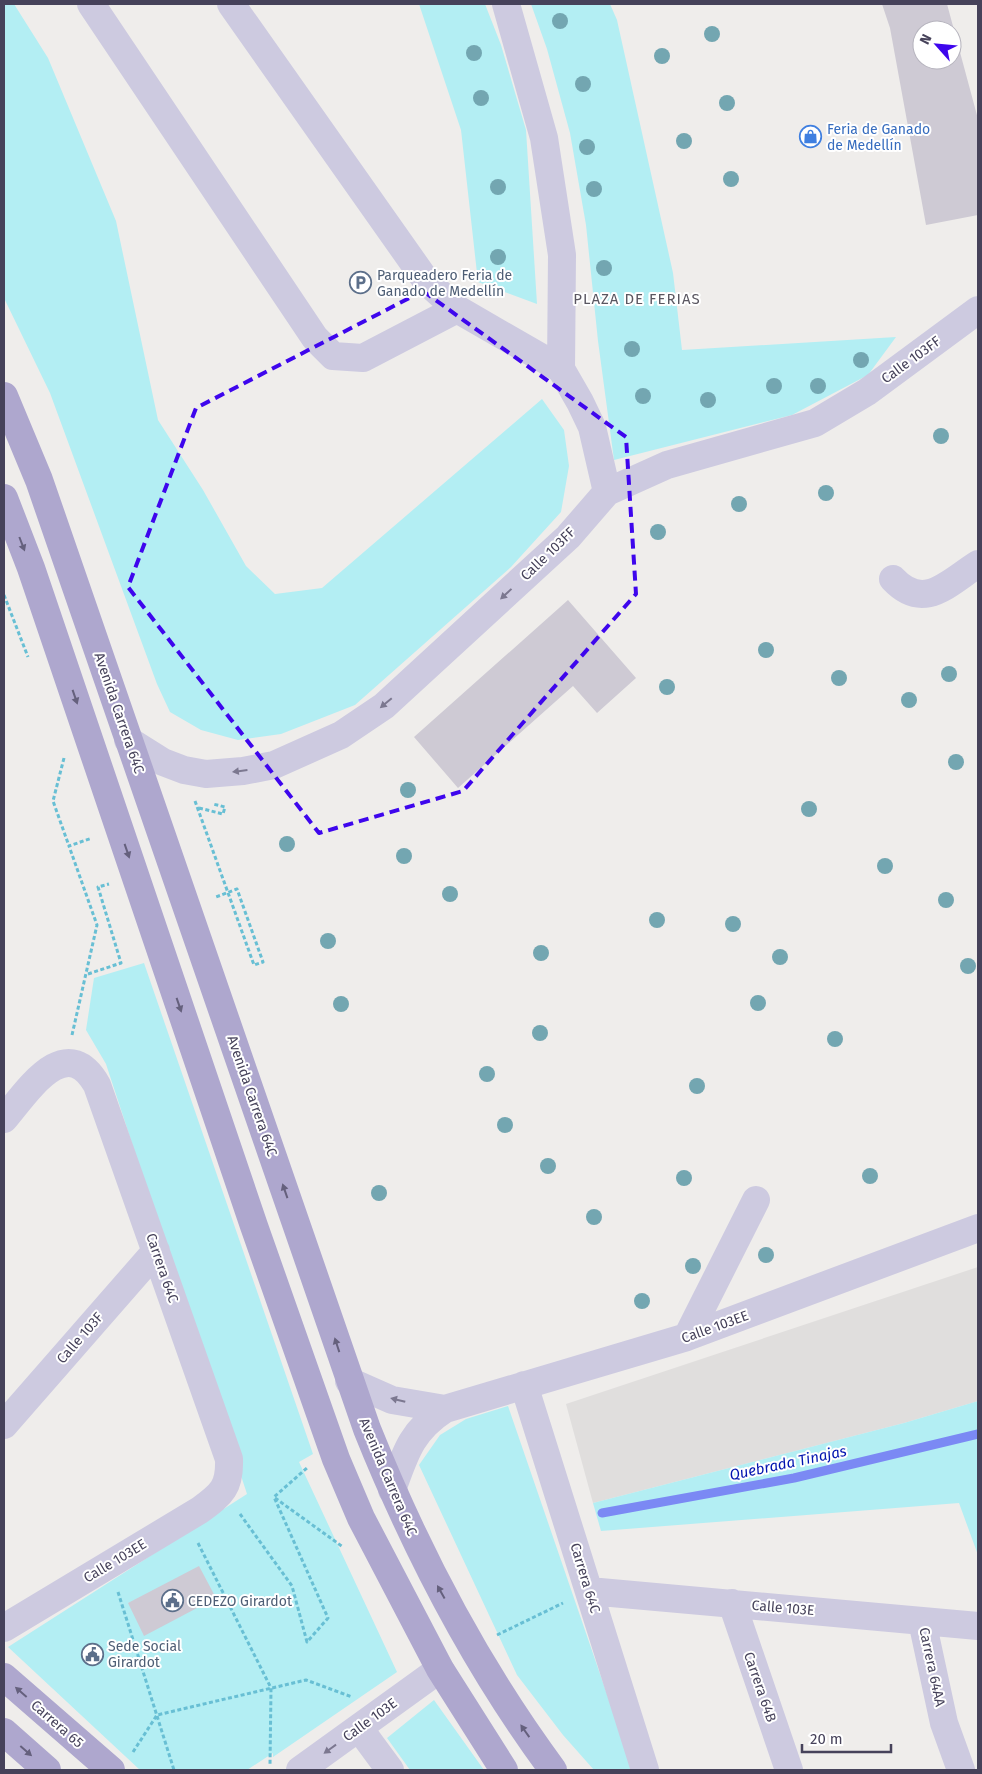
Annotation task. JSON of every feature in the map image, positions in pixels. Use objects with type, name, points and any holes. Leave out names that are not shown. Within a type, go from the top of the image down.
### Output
[{"type":"main road","name":"Avenida Carrera 64C","points":[[4,396],[39,480],[349,1381],[392,1490],[433,1577],[472,1648],[494,1686],[553,1770]]},
{"type":"main road","points":[[4,498],[31,568],[254,1226],[336,1458],[361,1518],[440,1669],[504,1770]]},
{"type":"main road","name":"Carrera 65","points":[[4,1677],[120,1765]]},
{"type":"main road","points":[[4,1732],[47,1770]]},
{"type":"street","points":[[92,4],[315,338],[333,356],[363,358],[457,309]]},
{"type":"street","points":[[231,4],[427,282],[457,309],[561,369],[592,427],[607,492]]},
{"type":"street","points":[[506,4],[544,138],[562,255],[561,369]]},
{"type":"street","name":"Calle 103FF","points":[[128,740],[162,762],[184,770],[206,774],[244,771],[274,765],[341,735],[384,706],[568,537],[607,492],[667,464],[815,423],[866,392],[978,310]]},
{"type":"street","points":[[893,579],[907,592],[917,596],[929,594],[978,564]]},
{"type":"street","points":[[4,1119],[46,1071],[66,1063]]},
{"type":"street","name":"Carrera 64C","points":[[66,1063],[79,1065],[89,1071],[97,1085],[229,1459],[229,1476],[223,1491]]},
{"type":"street","points":[[687,1338],[756,1200]]},
{"type":"street","name":"Calle 103EE","points":[[392,1490],[411,1442],[421,1428],[446,1409],[687,1338],[978,1228]]},
{"type":"street","name":"Calle 103F","points":[[4,1425],[156,1251]]},
{"type":"street","name":"Calle 103EE","points":[[349,1381],[392,1400],[446,1409]]},
{"type":"street","name":"Carrera 64C","points":[[524,1385],[645,1770]]},
{"type":"street","name":"Calle 103EE","points":[[4,1628],[186,1519],[223,1491]]},
{"type":"street","name":"Calle 103E","points":[[589,1591],[978,1626]]},
{"type":"street","name":"Carrera 64B","points":[[732,1603],[789,1770]]},
{"type":"street","name":"Carrera 64AA","points":[[922,1620],[944,1723],[961,1770]]},
{"type":"street","name":"Calle 103E","points":[[300,1770],[440,1669]]},
{"type":"street","points":[[359,1728],[390,1770]]},
{"type":"path","points":[[65,751],[53,801],[69,846]]},
{"type":"path","points":[[199,808],[223,814],[225,807]]},
{"type":"path","points":[[66,1063],[87,974],[121,963],[98,887],[109,884]]},
{"type":"path","points":[[216,896],[237,889]]},
{"type":"path","points":[[274,1497],[310,1465]]},
{"type":"path","points":[[223,1491],[292,1586],[307,1642],[328,1618],[274,1497]]},
{"type":"path","points":[[274,1497],[349,1552]]},
{"type":"path","points":[[186,1519],[271,1688],[270,1770]]},
{"type":"path","points":[[110,1564],[174,1770]]},
{"type":"path","points":[[472,1648],[589,1591]]},
{"type":"path","points":[[120,1765],[157,1715],[306,1680],[339,1690],[382,1711]]},
{"type":"highlighted area","points":[[423,291],[626,437],[636,594],[463,791],[319,833],[128,587],[196,408]]},
{"type":"shaded area","points":[[4,4],[14,4],[48,58],[116,221],[158,420],[203,490],[246,566],[275,594],[322,588],[542,399],[564,430],[569,466],[561,512],[511,567],[355,705],[281,734],[238,740],[201,730],[170,712],[157,684],[50,393],[4,298]]},
{"type":"shaded area","points":[[419,4],[485,4],[501,45],[526,130],[537,304],[478,282],[461,130]]},
{"type":"shaded area","points":[[531,4],[610,4],[617,20],[673,273],[682,350],[896,337],[868,375],[792,415],[614,460],[598,341],[586,225],[570,133],[547,49]]},
{"type":"shaded area","points":[[144,963],[313,1454],[299,1462],[397,1672],[273,1757],[273,1753],[247,1770],[140,1770],[8,1647],[247,1494],[106,1064],[86,1030],[94,978]]},
{"type":"shaded area","points":[[978,1267],[978,1401],[904,1423],[593,1503],[566,1404]]},
{"type":"shaded area","points":[[978,1401],[978,1555],[959,1503],[601,1531],[593,1503],[904,1423]]},
{"type":"shaded area","points":[[508,1406],[633,1770],[594,1770],[563,1735],[517,1675],[419,1465],[440,1435],[466,1419]]},
{"type":"shaded area","points":[[434,1700],[484,1770],[410,1770],[387,1738]]},
{"type":"building","points":[[882,4],[947,4],[951,20],[912,20],[912,70],[962,70],[962,60],[978,119],[978,215],[926,225],[890,28]]},
{"type":"building","points":[[568,600],[636,678],[597,713],[573,686],[458,788],[414,737]]},
{"type":"building","name":"CEDEZO Girardot","points":[[199,1566],[216,1598],[144,1636],[128,1603]]},
{"type":"waterway","name":"Quebrada Tinajas","points":[[602,1513],[794,1478],[978,1434]]},
{"type":"place","name":"Feria de Ganado de Medellín","points":[[811,137]]},
{"type":"place","name":"Parqueadero Feria de Ganado de Medellín","points":[[361,283]]},
{"type":"place","name":"CEDEZO Girardot","points":[[172,1601]]},
{"type":"place","name":"Sede Social Girardot","points":[[92,1654]]},
{"type":"district","name":"PLAZA DE FERIAS","points":[[637,299]]}]
